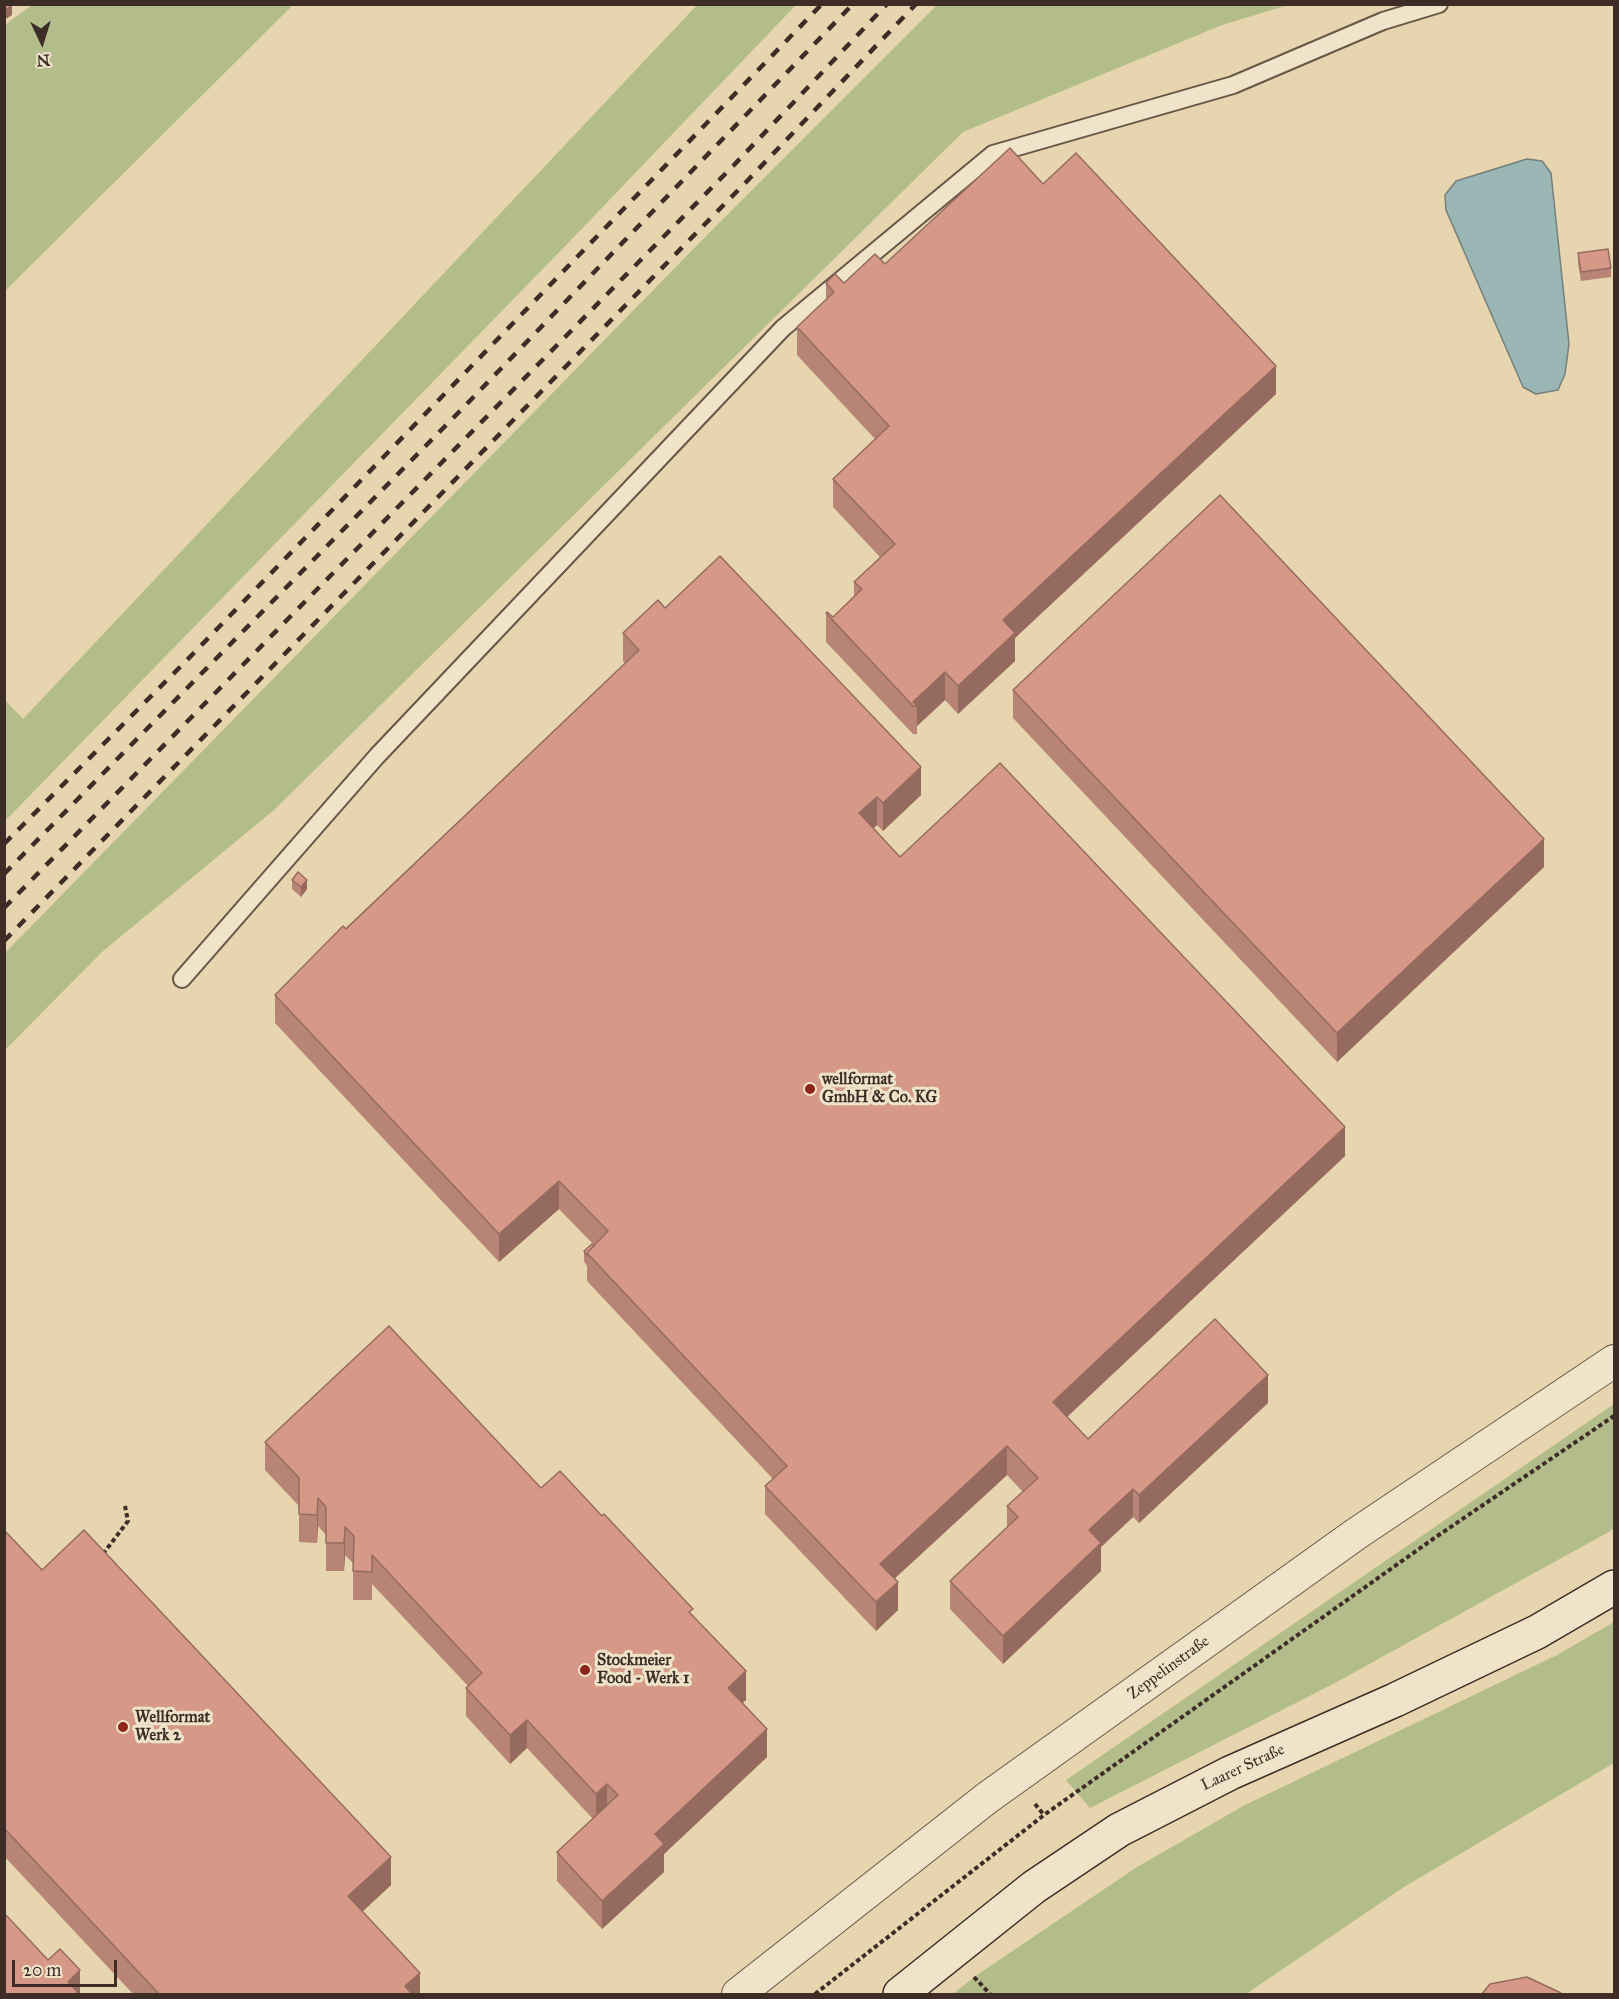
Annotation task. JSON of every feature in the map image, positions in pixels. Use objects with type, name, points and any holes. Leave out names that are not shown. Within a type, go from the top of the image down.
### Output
[{"type":"main road","name":"Laarer Straße","points":[[900,1995],[1034,1887],[1119,1830],[1230,1773],[1395,1700],[1527,1637],[1614,1587]]},
{"type":"street","name":"Zeppelinstraße","points":[[738,1995],[987,1798],[1356,1534],[1614,1361]]},
{"type":"lane","points":[[182,979],[377,756],[783,328],[993,154],[1233,85],[1383,21],[1439,4]]},
{"type":"path","points":[[815,1995],[1044,1815],[1432,1539],[1614,1416]]},
{"type":"path","points":[[100,1557],[128,1521],[125,1506]]},
{"type":"green space","points":[[698,4],[796,5],[572,239],[5,821],[5,700],[23,719]]},
{"type":"green space","points":[[32,5],[293,5],[5,291],[5,25]]},
{"type":"green space","points":[[937,5],[1288,5],[1222,25],[963,132],[274,810],[102,952],[5,1050],[5,953],[710,232]]},
{"type":"green space","points":[[1614,1404],[1614,1529],[1333,1684],[1090,1808],[1066,1780]]},
{"type":"green space","points":[[1614,1622],[1614,1763],[1404,1887],[1246,1994],[953,1994],[977,1975],[1137,1867],[1245,1805],[1557,1655]]},
{"type":"water","points":[[1527,159],[1542,161],[1551,173],[1569,344],[1565,374],[1558,390],[1536,394],[1523,387],[1446,210],[1445,195],[1456,181]]},
{"type":"building","points":[[4,4],[12,4],[12,5],[4,11]]},
{"type":"building","points":[[1010,148],[1043,184],[1076,153],[1276,366],[1003,620],[1015,633],[958,686],[945,672],[913,702],[917,706],[913,706],[826,613],[833,617],[862,589],[854,582],[895,544],[833,479],[889,426],[797,327],[834,292],[826,283],[835,274],[844,283],[875,254],[885,264]]},
{"type":"building","points":[[1608,249],[1611,268],[1581,272],[1578,253]]},
{"type":"building","points":[[1220,495],[1544,839],[1337,1033],[1013,690]]},
{"type":"building","name":"wellformat GmbH & Co. KG","points":[[720,556],[921,767],[883,803],[877,797],[859,813],[900,857],[1000,763],[1345,1127],[1053,1402],[1088,1439],[1215,1319],[1268,1375],[1139,1495],[1133,1489],[1089,1530],[1101,1543],[1003,1636],[950,1581],[1018,1517],[1007,1506],[1038,1478],[1007,1446],[880,1564],[898,1582],[876,1602],[765,1486],[787,1466],[587,1253],[608,1231],[559,1181],[499,1234],[275,995],[343,926],[346,929],[639,650],[623,633],[658,600],[665,608]]},
{"type":"building","points":[[298,872],[307,880],[301,887],[292,880]]},
{"type":"building","points":[[592,1244],[594,1246],[587,1256],[584,1251]]},
{"type":"building","name":"Stockmeier Food - Werk 1","points":[[389,1326],[541,1488],[560,1471],[602,1516],[604,1514],[693,1609],[689,1612],[746,1671],[728,1688],[767,1729],[655,1834],[664,1844],[602,1901],[557,1852],[618,1795],[607,1784],[596,1794],[527,1720],[510,1735],[466,1688],[482,1673],[372,1555],[372,1572],[353,1571],[354,1536],[345,1527],[344,1543],[326,1543],[326,1507],[318,1498],[317,1515],[299,1514],[299,1478],[265,1442]]},
{"type":"building","name":"Wellformat Werk 2","points":[[4,1530],[42,1570],[84,1530],[391,1857],[348,1896],[420,1973],[405,1986],[413,1995],[160,1995],[4,1828]]},
{"type":"building","points":[[4,1913],[48,1960],[60,1949],[80,1970],[68,1982],[80,1995],[4,1995]]},
{"type":"building","points":[[1527,1977],[1562,1995],[1481,1995],[1490,1984]]},
{"type":"railway","points":[[4,844],[187,660],[822,4]]},
{"type":"railway","points":[[4,874],[460,411],[853,4]]},
{"type":"railway","points":[[4,908],[734,165],[887,4]]},
{"type":"railway","points":[[4,941],[749,179],[916,4]]},
{"type":"place","name":"wellformat GmbH & Co. KG","points":[[810,1089]]},
{"type":"place","name":"Stockmeier Food - Werk 1","points":[[585,1670]]},
{"type":"place","name":"Wellformat Werk 2","points":[[123,1727]]}]
